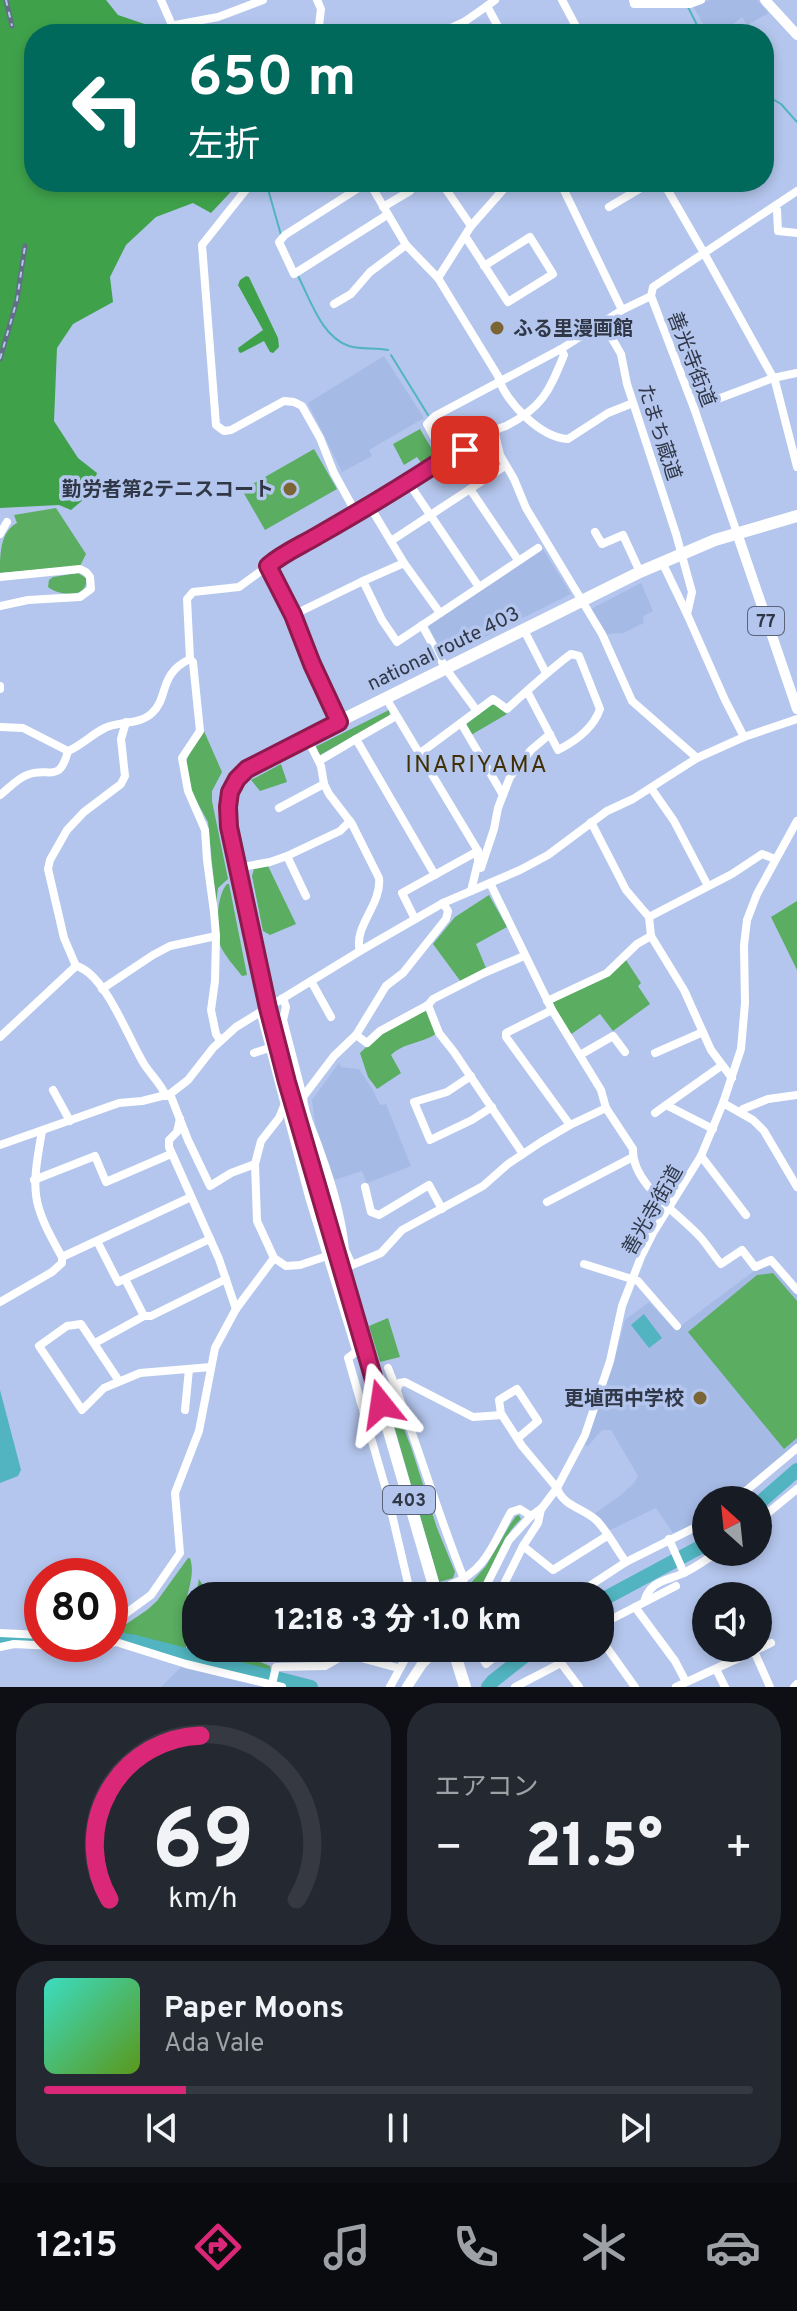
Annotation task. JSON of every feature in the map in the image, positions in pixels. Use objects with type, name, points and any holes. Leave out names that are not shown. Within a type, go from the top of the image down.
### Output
[{"type":"highway","name":"403","points":[[737,533],[797,516]]},
{"type":"highway","name":"national route 403","points":[[380,1398],[360,1348],[337,1252],[265,1013],[229,827],[230,792],[237,779],[257,762],[640,572],[737,533]]},
{"type":"highway","name":"403","points":[[380,1398],[392,1492],[415,1582]]},
{"type":"highway","name":"403","points":[[380,1398],[433,1582]]},
{"type":"highway","points":[[457,1679],[465,1687]]},
{"type":"main road","points":[[765,0],[797,35]]},
{"type":"main road","name":"77","points":[[737,533],[797,709]]},
{"type":"main road","points":[[407,1687],[424,1662]]},
{"type":"street","points":[[161,0],[172,24]]},
{"type":"street","points":[[180,24],[218,17],[263,0]]},
{"type":"street","points":[[317,0],[321,9],[319,24]]},
{"type":"street","points":[[562,0],[575,24]]},
{"type":"street","points":[[633,0],[634,4],[687,4],[701,0]]},
{"type":"street","points":[[460,24],[491,3],[498,24]]},
{"type":"street","name":"善光寺街道","points":[[737,533],[651,296],[653,287],[797,191]]},
{"type":"street","points":[[244,192],[202,245],[216,425],[224,431],[231,430],[284,401],[302,406],[356,513]]},
{"type":"street","points":[[353,192],[282,238],[288,264],[297,272],[409,192]]},
{"type":"street","points":[[375,192],[406,245],[438,278],[498,376],[501,388],[521,414],[552,436],[568,439],[608,413],[633,403]]},
{"type":"street","points":[[448,192],[471,226]]},
{"type":"street","points":[[438,278],[471,226],[501,192]]},
{"type":"street","points":[[564,192],[622,310]]},
{"type":"street","points":[[609,207],[634,192]]},
{"type":"street","points":[[669,192],[773,378],[797,467]]},
{"type":"street","points":[[775,206],[778,231],[797,233]]},
{"type":"street","points":[[465,236],[484,266],[508,302],[553,274],[530,237],[484,266]]},
{"type":"street","points":[[334,304],[351,294],[370,272],[406,245]]},
{"type":"street","points":[[220,1040],[211,1010],[216,936],[205,830],[188,791],[182,758],[200,731],[193,662],[190,659],[189,595],[239,587],[294,547],[442,460],[443,454],[427,424],[429,422],[651,296]]},
{"type":"street","name":"たまち蔵道","points":[[603,323],[621,354],[633,403],[682,553],[692,592],[687,614]]},
{"type":"street","points":[[443,454],[465,450],[494,430],[525,415],[545,398],[564,355],[561,349]]},
{"type":"street","points":[[694,408],[773,378],[797,373]]},
{"type":"street","points":[[494,430],[500,455],[526,508],[602,634],[636,707],[697,758]]},
{"type":"street","points":[[465,450],[496,471]]},
{"type":"street","points":[[391,541],[505,466]]},
{"type":"street","points":[[408,482],[479,587]]},
{"type":"street","points":[[470,489],[518,560]]},
{"type":"street","points":[[369,505],[404,563],[440,613]]},
{"type":"street","points":[[0,534],[7,522]]},
{"type":"street","points":[[595,532],[602,544],[623,535],[640,572]]},
{"type":"street","points":[[363,581],[397,642],[538,548]]},
{"type":"street","points":[[662,562],[744,737]]},
{"type":"street","points":[[293,615],[404,563]]},
{"type":"street","points":[[268,566],[293,615],[339,722]]},
{"type":"street","points":[[0,577],[80,569],[86,572],[92,583],[91,589],[80,597],[28,600],[0,606]]},
{"type":"street","points":[[422,625],[446,669],[477,711]]},
{"type":"street","points":[[524,630],[546,673]]},
{"type":"street","points":[[419,754],[493,699],[507,709],[546,673],[571,654],[579,656],[600,709],[597,718],[579,739],[558,750],[527,691]]},
{"type":"street","points":[[1,791],[27,774],[52,773],[59,769],[64,765],[68,751],[105,727],[146,718],[154,713],[166,680],[190,659]]},
{"type":"street","points":[[386,698],[478,851],[473,889]]},
{"type":"street","points":[[319,761],[396,716]]},
{"type":"street","points":[[0,1145],[119,1103],[168,1095],[188,1080],[220,1040],[236,1027],[265,1013],[283,998],[360,951],[443,903],[548,855],[607,811],[651,788],[697,758],[744,737],[797,719]]},
{"type":"street","points":[[76,966],[56,910],[48,869],[67,830],[84,812],[121,784],[125,776],[121,739],[126,722]]},
{"type":"street","points":[[461,723],[503,795]]},
{"type":"street","points":[[0,726],[23,728],[68,751]]},
{"type":"street","points":[[473,889],[510,777],[531,750],[550,734]]},
{"type":"street","points":[[307,738],[319,761],[329,794],[350,821],[380,882],[373,909],[360,932],[360,951]]},
{"type":"street","points":[[356,739],[435,875]]},
{"type":"street","points":[[279,808],[324,784]]},
{"type":"street","points":[[651,788],[674,821],[708,886]]},
{"type":"street","points":[[237,868],[287,856],[340,831],[350,821]]},
{"type":"street","name":"善光寺街道","points":[[489,1582],[509,1540],[542,1508],[557,1488],[585,1435],[610,1361],[622,1306],[632,1279],[653,1233],[701,1156],[713,1129],[741,1049],[747,920],[775,859],[797,821]]},
{"type":"street","points":[[591,822],[626,890],[649,917],[651,936],[684,990],[721,1066],[732,1078]]},
{"type":"street","points":[[415,919],[402,893],[478,851]]},
{"type":"street","points":[[649,917],[762,854],[775,859]]},
{"type":"street","points":[[287,856],[306,896]]},
{"type":"street","points":[[490,883],[550,1006],[601,1090],[606,1108],[633,1149],[641,1175],[664,1205],[701,1238],[721,1264],[742,1250],[755,1267],[771,1260],[797,1290]]},
{"type":"street","points":[[443,903],[448,911],[446,919],[403,973],[386,986],[356,1035],[293,1101],[261,1141],[255,1164],[257,1221],[274,1258],[286,1266],[300,1265],[337,1252],[352,1265],[381,1253],[402,1230],[483,1186],[523,1154],[570,1125],[606,1108]]},
{"type":"street","points":[[102,989],[170,946],[216,936]]},
{"type":"street","points":[[570,1125],[506,1033],[607,973],[637,944],[651,936]]},
{"type":"street","points":[[356,1035],[367,1043],[380,1031],[428,1005],[433,999],[524,956]]},
{"type":"street","points":[[76,966],[82,968],[102,989],[122,1019],[145,1065],[168,1095],[210,1186],[231,1173],[255,1164]]},
{"type":"street","points":[[0,1037],[76,966]]},
{"type":"street","points":[[311,981],[331,1017]]},
{"type":"street","points":[[283,998],[293,1101]]},
{"type":"street","points":[[428,1005],[439,1033],[523,1154]]},
{"type":"street","points":[[265,1013],[269,1048],[293,1101]]},
{"type":"street","points":[[655,1053],[703,1032]]},
{"type":"street","points":[[580,1055],[613,1036],[625,1052]]},
{"type":"street","points":[[254,1053],[269,1048]]},
{"type":"street","points":[[655,1113],[721,1066]]},
{"type":"street","points":[[471,1076],[447,1092],[414,1102],[430,1140],[492,1107]]},
{"type":"street","points":[[53,1090],[70,1121]]},
{"type":"street","points":[[740,1112],[768,1099],[797,1095]]},
{"type":"street","points":[[723,1103],[753,1120],[764,1131],[797,1187]]},
{"type":"street","points":[[666,1105],[713,1129]]},
{"type":"street","points":[[180,1119],[177,1132],[168,1144],[210,1239],[236,1309]]},
{"type":"street","points":[[0,1302],[60,1267],[62,1257],[39,1214],[34,1191],[42,1131]]},
{"type":"street","points":[[34,1180],[95,1156],[106,1182],[171,1154]]},
{"type":"street","points":[[701,1156],[746,1215]]},
{"type":"street","points":[[547,1202],[633,1157]]},
{"type":"street","points":[[365,1187],[371,1212],[379,1215],[429,1185],[442,1209]]},
{"type":"street","points":[[62,1257],[191,1197]]},
{"type":"street","points":[[97,1241],[118,1282],[210,1239]]},
{"type":"street","points":[[128,1612],[151,1595],[180,1553],[175,1493],[199,1431],[219,1340],[236,1309],[274,1258]]},
{"type":"street","points":[[584,1264],[638,1281],[677,1326]]},
{"type":"street","points":[[125,1279],[144,1316]]},
{"type":"street","points":[[95,1343],[144,1316],[151,1316],[226,1279]]},
{"type":"street","points":[[119,1381],[81,1324],[67,1326],[39,1346],[82,1410],[104,1388],[140,1373],[211,1367]]},
{"type":"street","points":[[360,1348],[348,1358],[392,1492]]},
{"type":"street","points":[[388,1368],[444,1531],[464,1579]]},
{"type":"street","points":[[185,1410],[189,1369]]},
{"type":"street","points":[[360,1400],[380,1398],[397,1390],[399,1383],[405,1382],[473,1417],[501,1414]]},
{"type":"street","points":[[518,1438],[538,1421],[517,1389],[499,1400],[501,1414],[522,1446],[557,1488],[559,1494],[576,1509],[596,1520],[626,1562]]},
{"type":"street","points":[[752,1486],[797,1448]]},
{"type":"street","points":[[772,1510],[797,1489]]},
{"type":"street","points":[[505,1582],[538,1523],[542,1508]]},
{"type":"street","points":[[457,1582],[485,1560],[511,1512],[520,1509],[531,1516]]},
{"type":"street","points":[[595,1582],[626,1562],[692,1528]]},
{"type":"street","points":[[523,1546],[553,1570],[607,1536]]},
{"type":"street","points":[[669,1539],[684,1573]]},
{"type":"street","points":[[644,1602],[651,1587],[695,1566]]},
{"type":"street","points":[[614,1618],[676,1586]]},
{"type":"street","points":[[635,1607],[675,1661],[680,1686],[728,1663]]},
{"type":"street","points":[[0,1633],[24,1634]]},
{"type":"street","points":[[0,1647],[24,1644]]},
{"type":"street","points":[[128,1646],[186,1664],[273,1679],[282,1687]]},
{"type":"street","points":[[273,1679],[276,1667],[325,1666],[346,1654],[398,1668]]},
{"type":"street","points":[[614,1658],[635,1687]]},
{"type":"street","points":[[390,1687],[402,1662]]},
{"type":"street","points":[[759,1662],[770,1687]]},
{"type":"street","points":[[515,1687],[561,1663],[579,1687]]},
{"type":"street","points":[[716,1669],[725,1687]]},
{"type":"shaded area","points":[[710,0],[757,0],[769,13],[749,24],[742,17],[733,24],[703,24],[693,6]]},
{"type":"shaded area","points":[[384,356],[424,418],[369,450],[372,456],[342,472],[308,403]]},
{"type":"shaded area","points":[[543,549],[571,594],[444,657],[429,625]]},
{"type":"shaded area","points":[[641,583],[653,611],[643,616],[644,623],[621,634],[605,634],[591,609]]},
{"type":"shaded area","points":[[339,1063],[341,1067],[359,1069],[380,1105],[386,1104],[411,1166],[367,1183],[362,1171],[332,1181],[315,1123],[312,1100]]},
{"type":"shaded area","name":"更埴西中学校","points":[[772,1266],[797,1295],[797,1445],[746,1486],[692,1486],[692,1525],[673,1533],[656,1508],[608,1531],[594,1514],[621,1495],[638,1476],[611,1430],[602,1430],[588,1446],[585,1445],[613,1366],[625,1320],[649,1302],[675,1330],[754,1271]]},
{"type":"shaded area","points":[[644,1314],[662,1338],[649,1348],[631,1325]]},
{"type":"shaded area","points":[[0,1390],[21,1470],[18,1476],[0,1483]]},
{"type":"shaded area","points":[[181,1667],[262,1687],[161,1687]]},
{"type":"green space","points":[[0,0],[106,0],[118,15],[145,24],[24,24],[24,192],[231,192],[211,213],[193,203],[156,217],[126,245],[110,277],[113,302],[73,324],[57,348],[54,421],[78,458],[97,473],[90,494],[71,510],[59,505],[0,508]]},
{"type":"green space","points":[[246,276],[278,338],[279,347],[273,353],[264,341],[239,352],[238,348],[263,330],[238,285]]},
{"type":"green space","points":[[420,429],[433,451],[432,458],[422,464],[417,457],[404,465],[393,444]]},
{"type":"green space","name":"勤労者第2テニスコート","points":[[314,449],[337,489],[265,530],[242,490]]},
{"type":"green space","points":[[56,508],[86,554],[80,566],[0,573],[4,538],[17,523],[14,515]]},
{"type":"green space","points":[[78,573],[86,578],[83,590],[66,594],[48,587],[53,577]]},
{"type":"green space","points":[[491,705],[496,705],[507,714],[471,735],[467,723]]},
{"type":"green space","points":[[389,710],[390,716],[320,755],[315,747]]},
{"type":"green space","points":[[204,731],[222,772],[212,791],[212,801],[228,879],[218,888],[216,904],[208,822],[191,791],[186,762]]},
{"type":"green space","points":[[281,764],[287,782],[260,791],[251,780]]},
{"type":"green space","points":[[268,866],[296,924],[270,935],[263,931],[252,876],[254,869]]},
{"type":"green space","points":[[227,884],[247,975],[242,976],[224,953],[218,939],[219,904]]},
{"type":"green space","points":[[489,895],[507,927],[476,944],[486,968],[461,982],[433,944],[455,917]]},
{"type":"green space","points":[[797,901],[797,970],[771,917]]},
{"type":"green space","points":[[626,960],[650,1004],[613,1031],[600,1014],[570,1035],[553,1002]]},
{"type":"green space","points":[[427,1011],[436,1034],[391,1055],[401,1073],[377,1089],[368,1077],[360,1053],[377,1037]]},
{"type":"green space","points":[[773,1273],[797,1301],[797,1438],[784,1449],[688,1332],[757,1275]]},
{"type":"green space","points":[[388,1318],[400,1357],[380,1362],[369,1326]]},
{"type":"green space","points":[[391,1396],[411,1447],[455,1572],[453,1578],[439,1582],[386,1398]]},
{"type":"green space","points":[[519,1515],[521,1519],[513,1527],[483,1582],[472,1582],[486,1566]]},
{"type":"green space","points":[[190,1558],[190,1582],[182,1582],[182,1650],[128,1639],[128,1623],[157,1601]]},
{"type":"green space","points":[[229,1662],[260,1662],[270,1666],[271,1672]]},
{"type":"waterway","points":[[688,7],[696,24]]},
{"type":"waterway","points":[[774,100],[797,122]]},
{"type":"waterway","points":[[269,192],[281,235]]},
{"type":"waterway","points":[[297,274],[317,316],[339,341],[359,348],[388,350]]},
{"type":"waterway","points":[[391,355],[428,415]]},
{"type":"waterway","points":[[772,1492],[797,1470]]},
{"type":"waterway","points":[[614,1593],[692,1552]]},
{"type":"waterway","points":[[0,1643],[24,1640]]},
{"type":"waterway","points":[[128,1641],[311,1687]]},
{"type":"waterway","points":[[488,1687],[517,1662]]},
{"type":"railway","points":[[6,0],[12,26]]},
{"type":"railway","points":[[0,359],[17,300],[25,246]]},
{"type":"place","name":"ふる里漫画館","points":[[497,328]]},
{"type":"place","name":"勤労者第2テニスコート","points":[[290,489]]},
{"type":"place","name":"更埴西中学校","points":[[700,1398]]},
{"type":"district","name":"INARIYAMA","points":[[477,764]]},
{"type":"route","points":[[381,1404],[268,1008],[237,868],[228,807],[230,792],[247,769],[339,722],[293,615],[268,566],[294,547],[408,482],[442,460],[443,454],[465,450]]}]
